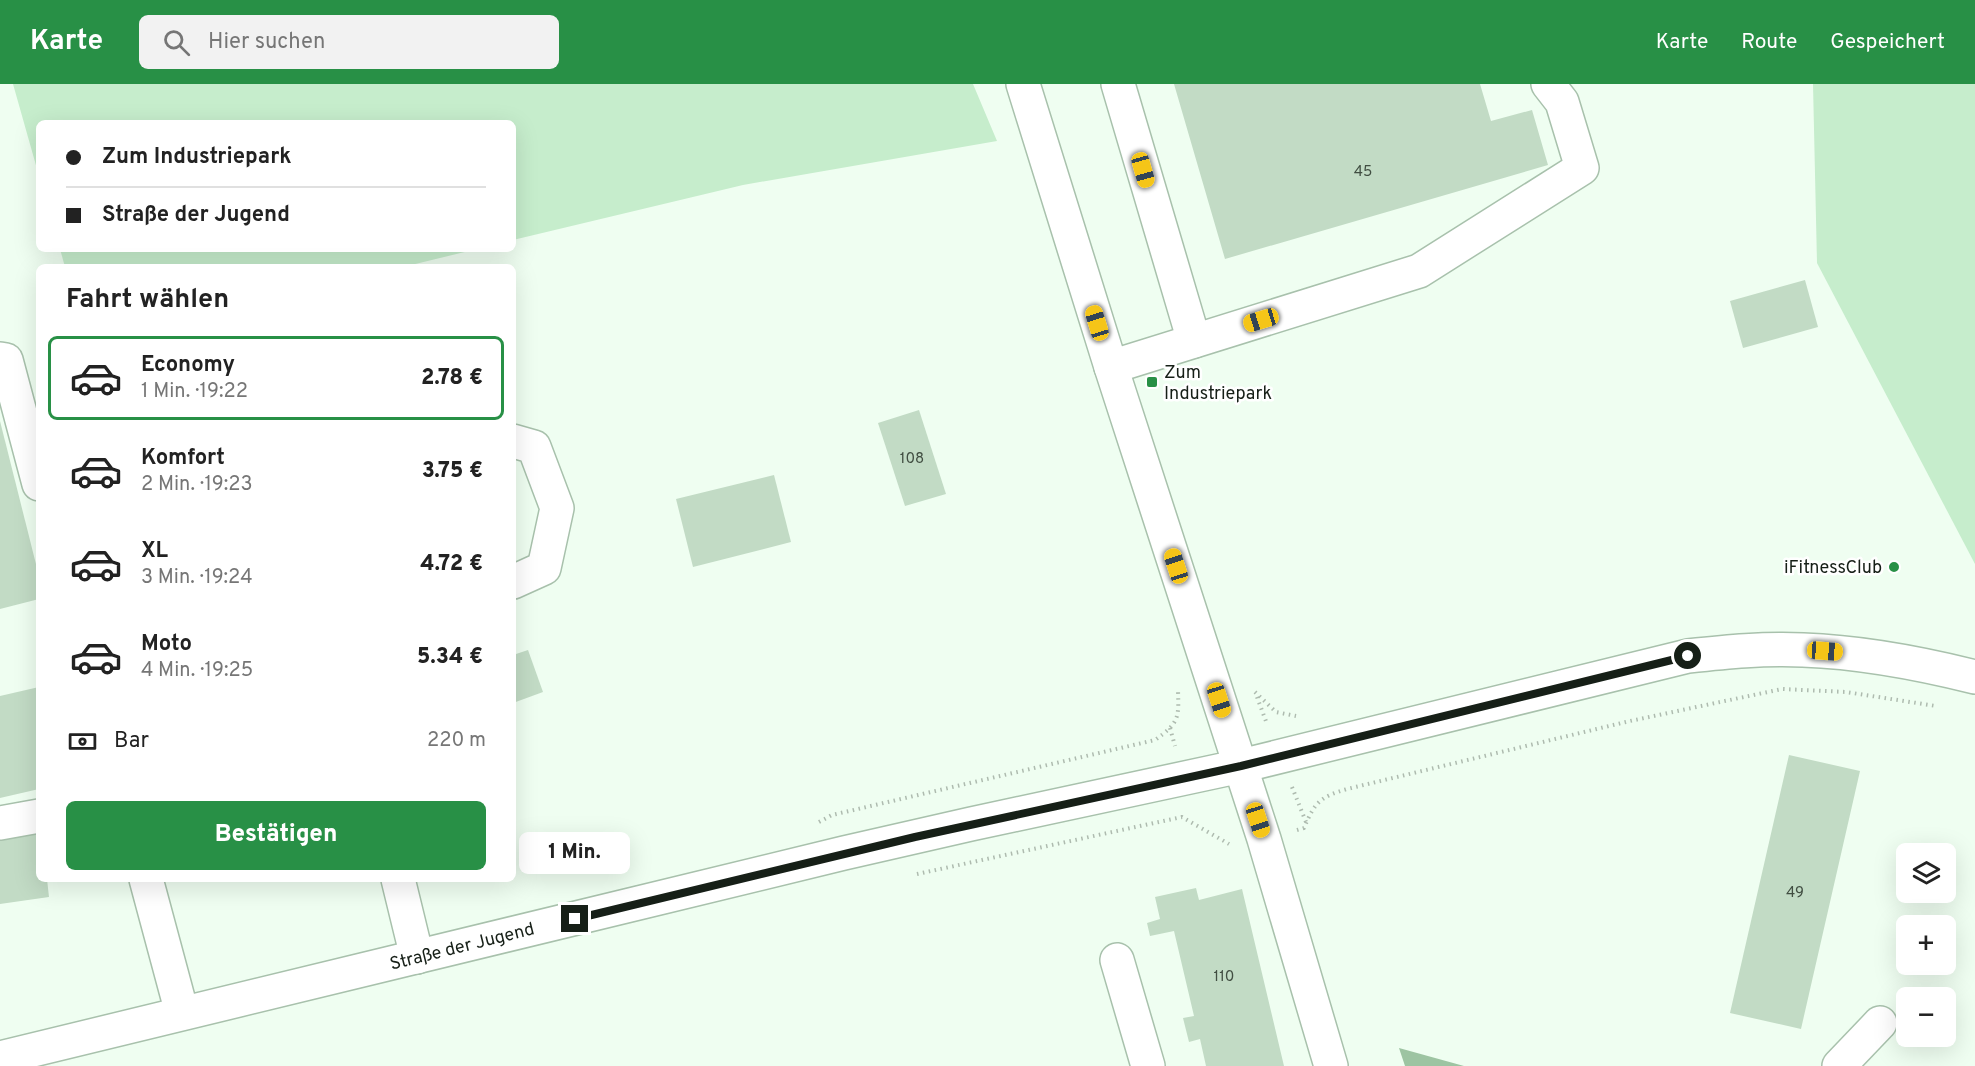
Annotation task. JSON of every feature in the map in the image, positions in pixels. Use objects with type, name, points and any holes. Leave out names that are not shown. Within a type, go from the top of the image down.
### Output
[{"type":"street","points":[[1023,84],[1111,367],[1241,766],[1331,1066]]},
{"type":"street","points":[[1118,84],[1194,341]]},
{"type":"street","points":[[1111,367],[1419,271],[1582,168],[1562,102],[1548,84]]},
{"type":"street","points":[[0,359],[6,360],[36,473]]},
{"type":"street","points":[[516,442],[534,447],[556,508],[544,568],[516,581]]},
{"type":"street","points":[[1241,766],[1688,656],[1729,652],[1847,653],[1975,677]]},
{"type":"street","name":"Straße der Jugend","points":[[0,1058],[915,837],[1241,766]]},
{"type":"street","points":[[0,823],[36,817]]},
{"type":"street","points":[[147,882],[182,1013]]},
{"type":"street","points":[[399,882],[417,957]]},
{"type":"street","points":[[1117,960],[1148,1066]]},
{"type":"street","points":[[1839,1066],[1880,1023]]},
{"type":"path","points":[[1252,688],[1276,712],[1297,717]]},
{"type":"path","points":[[1306,822],[1310,811],[1327,795],[1347,789],[1629,721],[1782,689],[1846,692],[1943,707]]},
{"type":"shaded area","points":[[13,84],[973,84],[997,141],[743,185],[516,239],[516,120],[36,120],[36,165]]},
{"type":"shaded area","points":[[1813,84],[1975,84],[1975,564],[1817,263]]},
{"type":"shaded area","points":[[61,252],[465,252],[415,264],[64,264]]},
{"type":"shaded area","points":[[1399,1048],[1464,1066],[1405,1066]]},
{"type":"building","points":[[1174,84],[1480,84],[1491,121],[1532,110],[1548,165],[1225,259]]},
{"type":"building","points":[[1805,280],[1818,327],[1743,348],[1730,301]]},
{"type":"building","points":[[919,410],[946,494],[905,506],[878,423]]},
{"type":"building","points":[[0,421],[36,564],[36,600],[0,609]]},
{"type":"building","points":[[774,475],[791,542],[693,567],[676,499]]},
{"type":"building","points":[[528,650],[543,692],[516,702],[516,654]]},
{"type":"building","points":[[36,688],[36,790],[0,798],[0,696]]},
{"type":"building","points":[[1789,755],[1860,771],[1801,1029],[1730,1013]]},
{"type":"building","points":[[36,829],[36,882],[47,882],[49,897],[0,904],[0,835]]},
{"type":"building","points":[[1196,888],[1199,900],[1242,889],[1284,1066],[1206,1066],[1200,1039],[1189,1042],[1183,1018],[1194,1016],[1174,931],[1150,936],[1147,923],[1160,919],[1155,897]]},
{"type":"place","name":"Zum Industriepark","points":[[1152,382]]},
{"type":"place","name":"iFitnessClub","points":[[1894,567]]},
{"type":"route","points":[[575,919],[971,824],[1241,766],[1688,656]]}]
